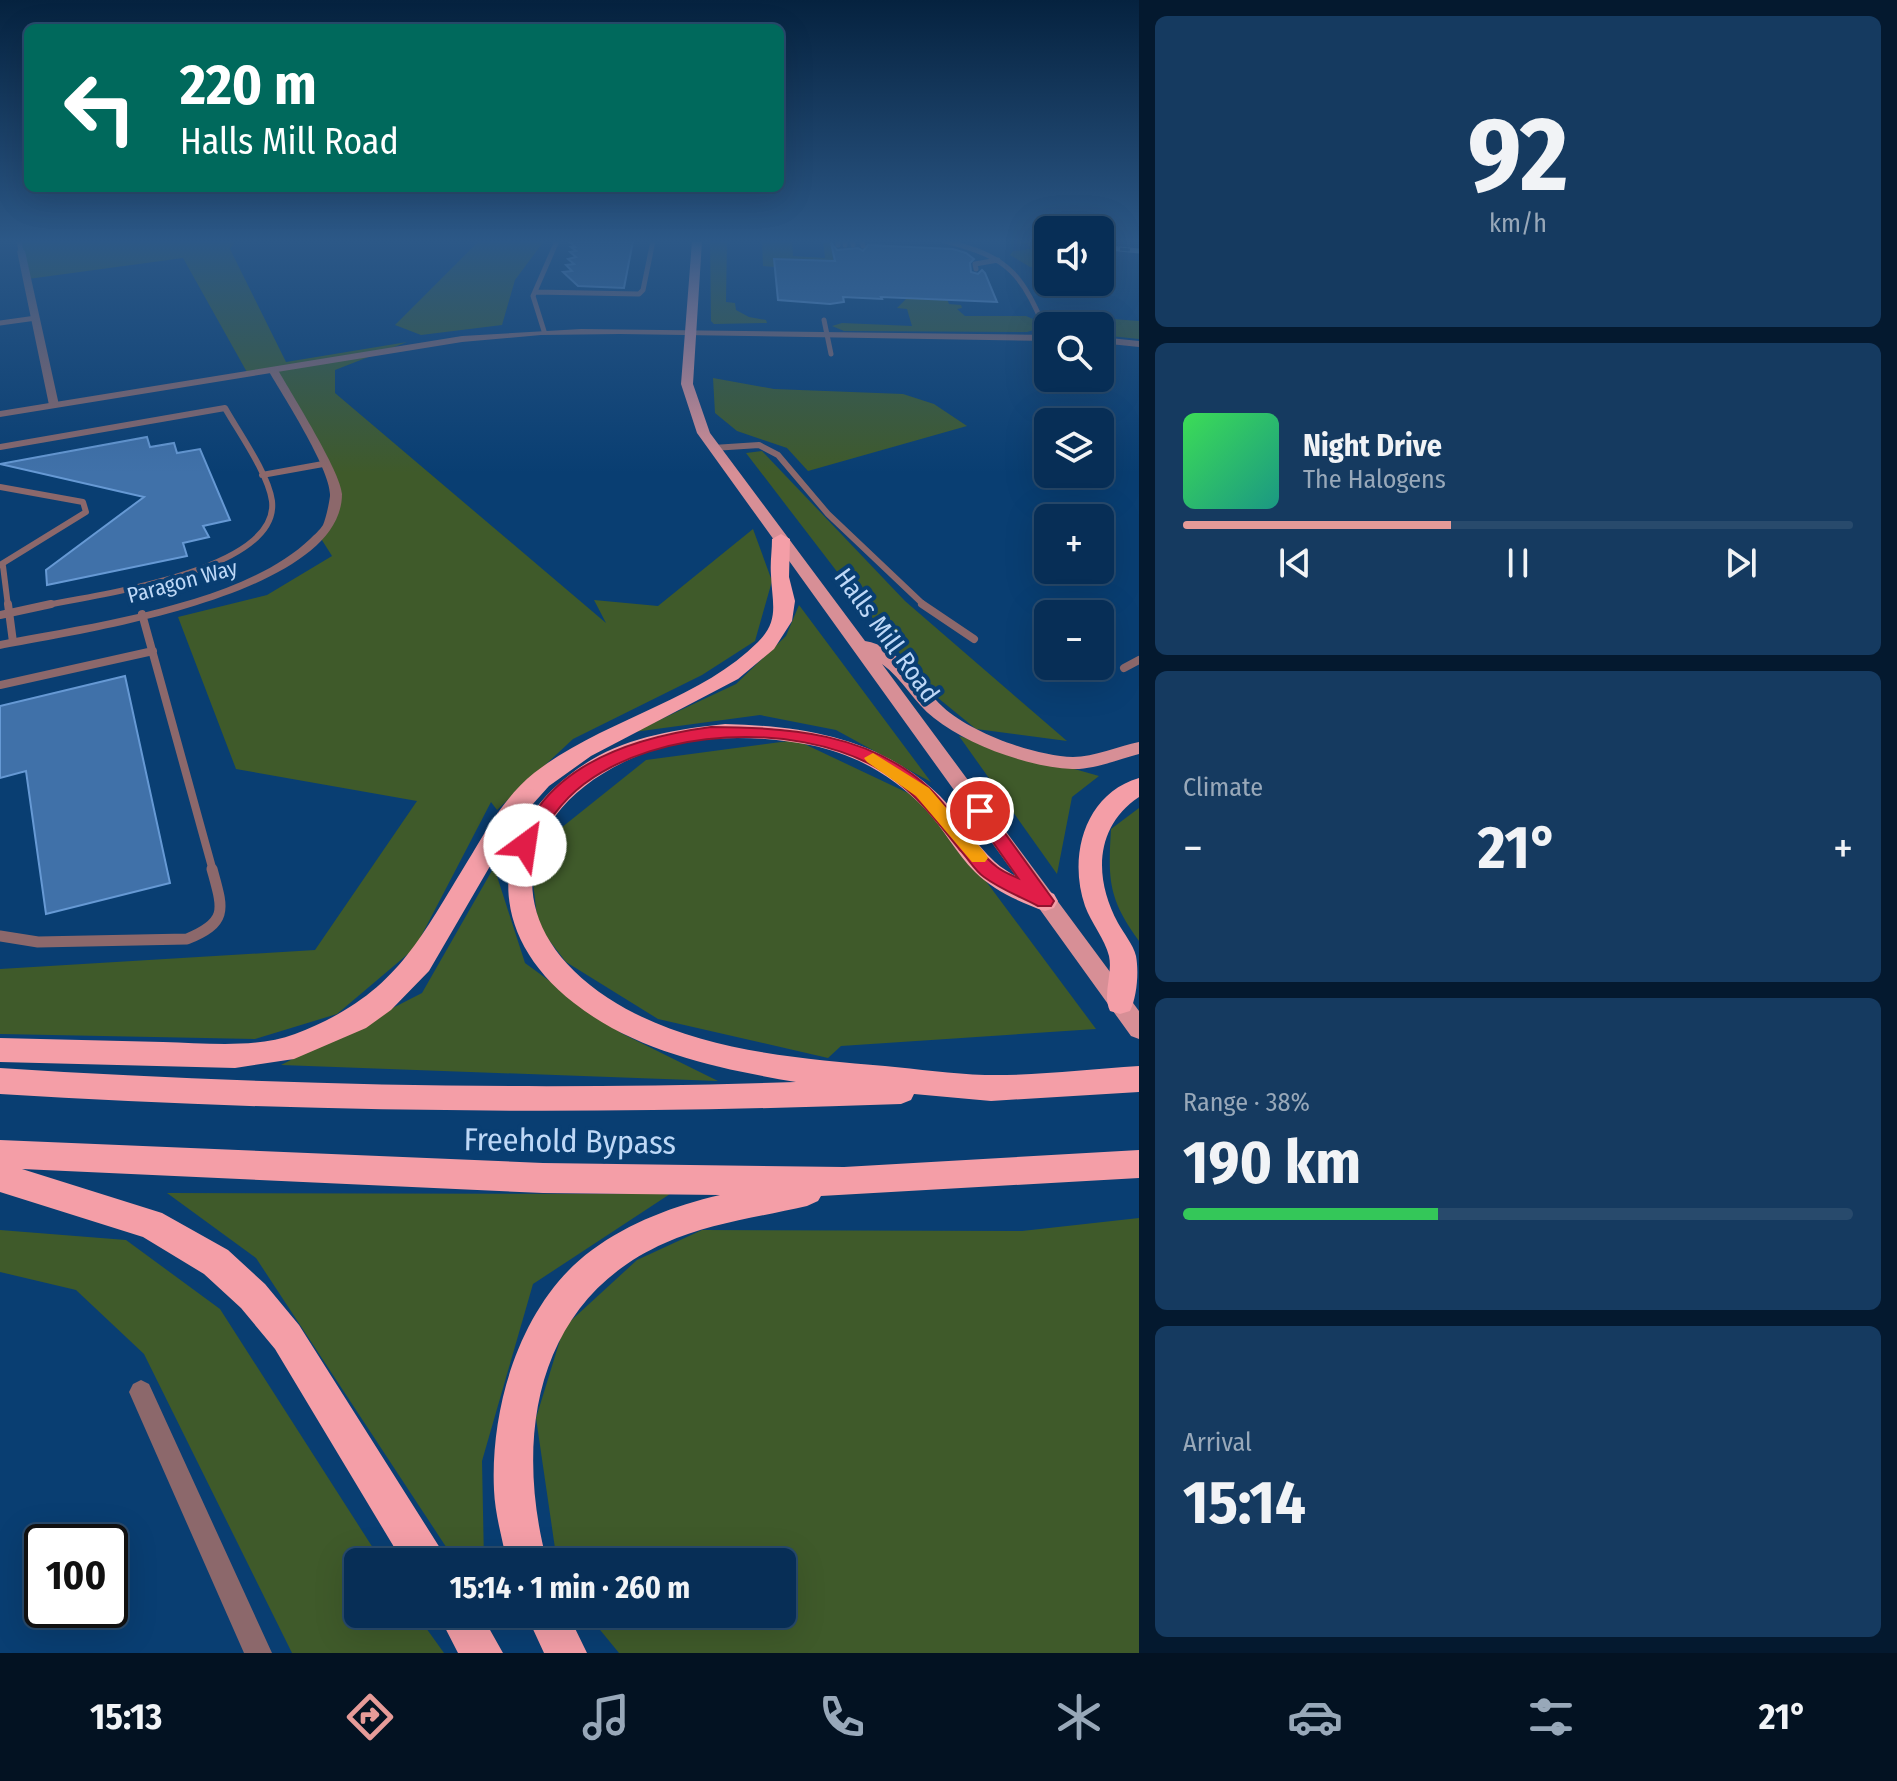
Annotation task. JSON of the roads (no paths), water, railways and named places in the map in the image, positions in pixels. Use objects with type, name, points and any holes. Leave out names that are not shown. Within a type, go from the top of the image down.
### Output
[{"type":"highway","points":[[0,1050],[235,1056],[294,1047],[356,1020],[381,1002],[419,963],[505,819],[541,780],[583,751],[731,675],[767,645],[782,621],[781,539]]},
{"type":"highway","points":[[991,1088],[798,1068],[734,1057],[685,1044],[616,1016],[566,981],[537,944],[521,903],[520,865],[525,845],[545,811],[562,794],[580,778],[626,753],[711,732],[773,732],[836,744],[881,762],[922,792],[990,872],[1045,901]]},
{"type":"highway","points":[[1120,1003],[1123,957],[1097,905],[1091,887],[1089,858],[1094,830],[1103,815],[1112,804],[1139,786]]},
{"type":"highway","name":"Freehold Bypass","points":[[0,1081],[258,1096],[499,1100],[748,1097],[1139,1079]]},
{"type":"highway","name":"Freehold Bypass","points":[[0,1154],[543,1178],[844,1182],[1139,1164]]},
{"type":"highway","points":[[0,1177],[151,1224],[216,1262],[253,1296],[287,1337],[417,1548]]},
{"type":"highway","points":[[523,1548],[516,1521],[513,1488],[518,1411],[537,1349],[561,1307],[592,1271],[632,1242],[682,1221],[844,1182]]},
{"type":"highway","points":[[467,1628],[482,1653]]},
{"type":"highway","points":[[553,1628],[566,1653]]},
{"type":"main road","name":"Halls Mill Road","points":[[692,318],[688,391],[713,448],[1139,1029]]},
{"type":"main road","points":[[854,637],[903,671],[937,712],[968,733],[1017,752],[1074,763],[1139,748]]},
{"type":"street","points":[[36,318],[54,405]]},
{"type":"street","points":[[0,414],[462,339],[544,331],[617,329],[826,336],[1034,336]]},
{"type":"street","points":[[1114,341],[1139,344]]},
{"type":"street","name":"Paragon Way","points":[[6,643],[232,591],[274,572],[304,552],[326,529],[336,505],[336,491],[273,370]]},
{"type":"street","points":[[141,1392],[258,1653]]},
{"type":"lane","points":[[0,323],[35,318]]},
{"type":"lane","points":[[540,318],[544,331]]},
{"type":"lane","points":[[824,320],[831,354]]},
{"type":"lane","points":[[0,447],[225,408],[262,475],[272,502],[266,529],[240,550],[193,573],[4,614]]},
{"type":"lane","points":[[713,448],[759,445],[778,455],[828,514],[918,601],[974,639]]},
{"type":"lane","points":[[262,475],[323,464]]},
{"type":"lane","points":[[0,487],[83,502],[86,512],[2,565],[6,643]]},
{"type":"lane","points":[[0,936],[38,942],[187,939],[209,930],[219,919],[220,896],[142,614]]},
{"type":"lane","points":[[0,685],[153,651]]},
{"type":"lane","points":[[1124,668],[1139,660]]}]
